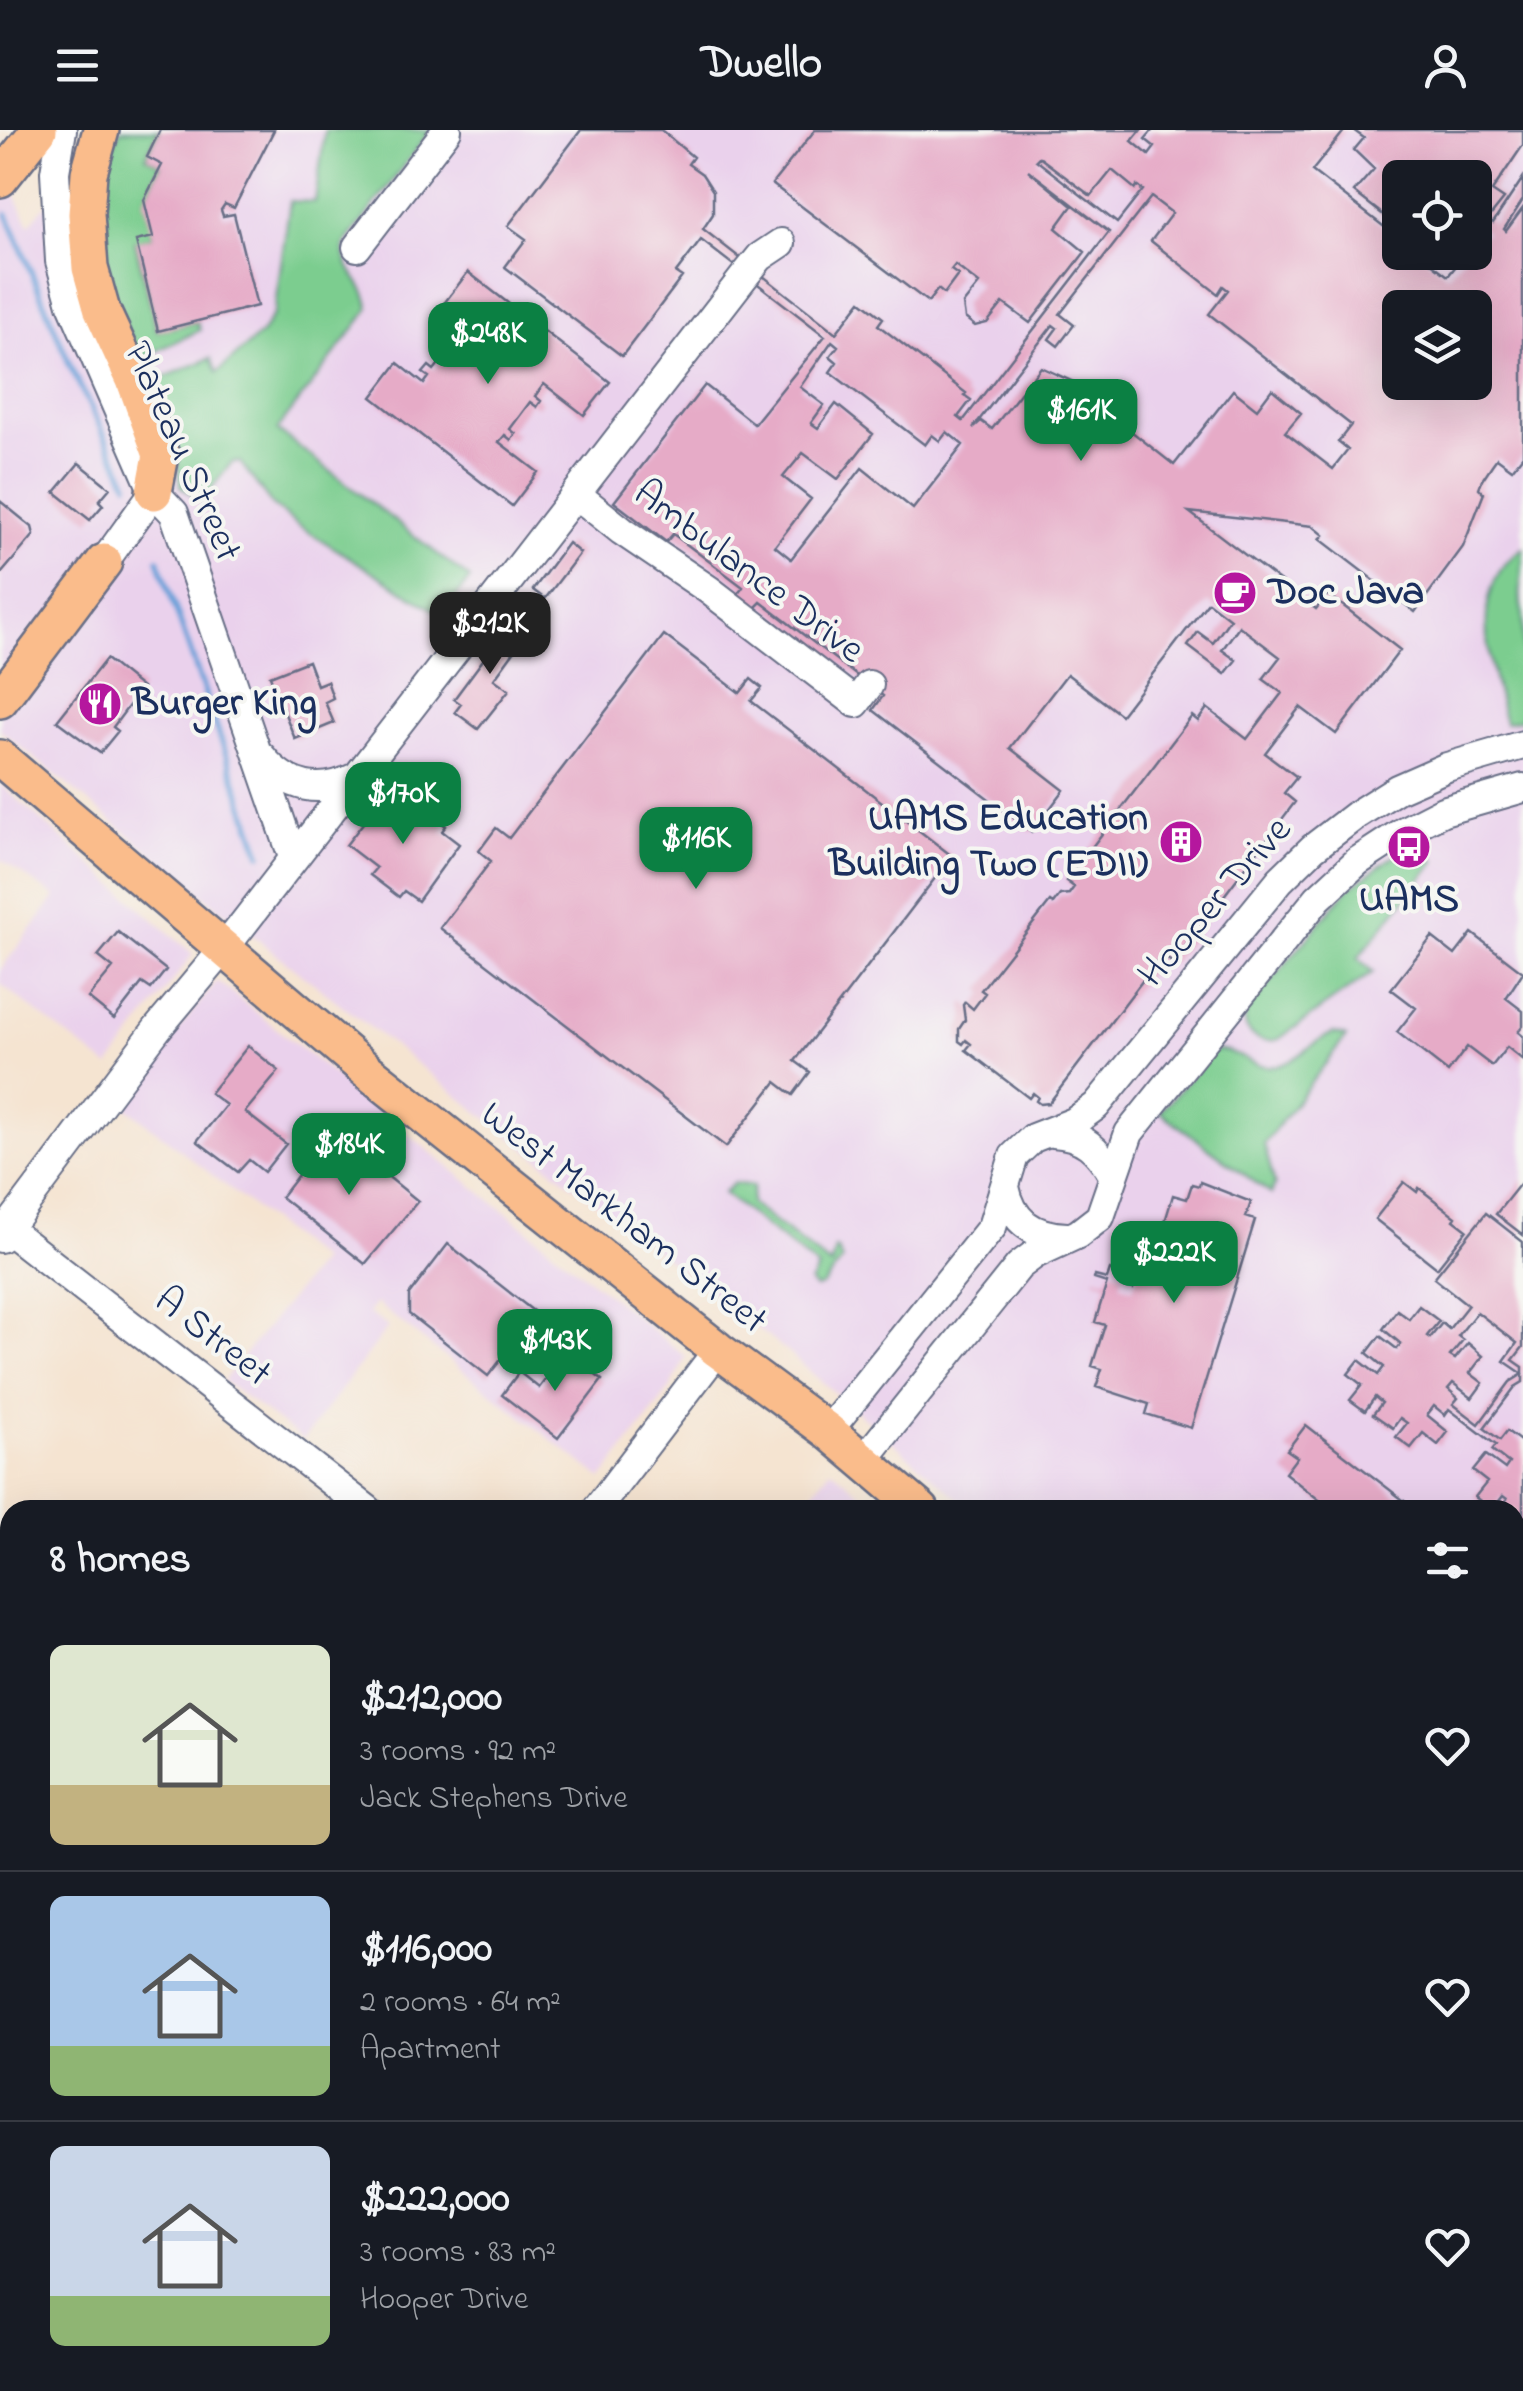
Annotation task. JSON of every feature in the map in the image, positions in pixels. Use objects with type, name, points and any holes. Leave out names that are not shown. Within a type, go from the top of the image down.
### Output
[{"type":"main road","points":[[4,163],[39,130]]},
{"type":"main road","points":[[101,130],[90,173],[86,214],[90,268],[102,311],[134,380],[161,456],[154,492]]},
{"type":"main road","points":[[0,700],[104,562]]},
{"type":"main road","name":"West Markham Street","points":[[0,758],[370,1073],[718,1350],[828,1431],[909,1500]]},
{"type":"street","name":"Plateau Street","points":[[62,130],[55,172],[60,262],[72,304],[154,492],[174,514],[293,857]]},
{"type":"street","points":[[356,247],[447,130]]},
{"type":"street","points":[[4,1233],[156,1029],[223,950],[743,278],[780,243]]},
{"type":"street","points":[[104,562],[154,492]]},
{"type":"street","name":"Ambulance Drive","points":[[576,494],[856,703],[869,686]]},
{"type":"street","name":"Hooper Drive","points":[[828,1431],[992,1227],[1014,1156],[1034,1138],[1053,1132],[1096,1106],[1280,880],[1326,837],[1397,789],[1446,767],[1523,745]]},
{"type":"street","points":[[256,748],[276,772],[301,786],[330,787],[358,776]]},
{"type":"street","name":"Hooper Drive","points":[[863,1460],[1018,1266],[1078,1234],[1100,1217],[1129,1133],[1318,898],[1358,860],[1404,832],[1443,812],[1523,788]]},
{"type":"street","points":[[1053,1132],[1071,1134],[1090,1144],[1112,1175]]},
{"type":"street","points":[[1005,1187],[1016,1217],[1029,1229],[1048,1237],[1067,1237]]},
{"type":"street","name":"A Street","points":[[4,1233],[355,1500]]},
{"type":"street","points":[[604,1500],[718,1350]]},
{"type":"shaded area","points":[[106,130],[1523,130],[1523,1500],[960,1500],[786,1351],[267,947],[0,730],[0,197],[15,194],[29,225]]},
{"type":"shaded area","points":[[0,784],[193,954],[109,1067],[0,984],[0,970],[56,897],[0,859]]},
{"type":"shaded area","points":[[217,981],[686,1357],[670,1389],[602,1479],[376,1303],[368,1313],[388,1327],[303,1440],[223,1381],[321,1261],[120,1102]]},
{"type":"shaded area","points":[[831,1469],[869,1500],[807,1500]]},
{"type":"green space","points":[[120,130],[159,130],[146,157],[161,165],[145,200],[153,237],[135,242],[157,331],[197,322],[200,330],[140,359],[115,301],[102,237],[102,192]]},
{"type":"green space","points":[[325,130],[431,130],[345,244],[346,261],[369,309],[277,430],[470,579],[442,615],[296,524],[272,505],[240,462],[232,462],[201,502],[181,486],[175,442],[150,383],[211,358],[217,373],[262,333],[274,313],[290,201],[315,202]]},
{"type":"green space","points":[[1523,548],[1523,719],[1505,723],[1489,653],[1488,606],[1493,584],[1505,564]]},
{"type":"green space","points":[[1407,846],[1417,859],[1424,851],[1436,861],[1358,958],[1373,972],[1279,1039],[1264,1040],[1252,1035],[1245,1024],[1247,1010],[1348,889]]},
{"type":"green space","points":[[1334,1033],[1346,1037],[1264,1144],[1275,1185],[1271,1194],[1160,1112],[1213,1051],[1276,1066]]},
{"type":"green space","points":[[734,1183],[753,1186],[751,1204],[831,1266],[835,1249],[838,1250],[842,1261],[822,1286],[815,1288],[810,1283],[818,1268],[723,1193]]},
{"type":"building","points":[[160,130],[274,130],[234,208],[225,204],[221,210],[223,216],[234,214],[257,306],[158,331],[136,241],[153,237],[144,200],[162,165],[147,157]]},
{"type":"building","points":[[581,130],[661,130],[693,157],[688,164],[702,174],[713,191],[713,214],[703,229],[836,333],[861,301],[883,318],[878,325],[966,393],[971,400],[958,417],[963,421],[1109,232],[1028,170],[1072,206],[1056,228],[1085,252],[1030,323],[1003,303],[987,323],[975,326],[965,318],[963,304],[979,284],[955,265],[951,270],[958,275],[944,294],[938,289],[928,302],[772,184],[815,130],[1141,130],[1132,141],[1149,155],[1155,147],[1145,139],[1153,130],[1345,130],[1312,171],[1382,225],[1382,270],[1440,270],[1448,276],[1453,270],[1492,270],[1492,222],[1523,178],[1523,200],[1504,229],[1523,208],[1523,455],[1512,469],[1497,458],[1492,465],[1479,488],[1484,493],[1463,547],[1415,612],[1320,539],[1324,535],[1313,526],[1189,512],[1316,609],[1328,594],[1400,650],[1336,734],[1300,707],[1265,753],[1297,777],[1284,793],[1295,802],[1173,963],[1162,955],[1049,1103],[1040,1104],[1033,1093],[1029,1098],[966,1050],[971,1044],[966,1040],[963,1044],[959,1041],[959,1029],[965,1020],[963,1005],[965,1002],[973,1009],[985,993],[981,990],[1050,902],[1053,904],[1060,895],[1069,894],[1074,887],[1066,881],[1192,716],[1198,721],[1207,708],[1247,739],[1282,693],[1263,679],[1280,657],[1239,626],[1222,650],[1236,660],[1225,674],[1188,646],[1198,632],[1213,643],[1230,619],[1208,602],[1121,715],[1067,674],[1010,748],[1064,790],[1032,832],[873,710],[883,696],[761,602],[755,608],[738,594],[743,587],[673,534],[666,542],[614,502],[705,385],[754,424],[825,336],[701,240],[676,273],[682,277],[622,356],[505,267],[526,239],[508,226]],"holes":[[[1039,157],[1091,196],[1112,170],[1135,189],[1137,186],[1143,190],[1117,223],[1036,160]],[[1151,197],[1172,213],[1151,241],[1218,294],[1223,286],[1228,290],[1209,314],[1351,425],[1338,442],[1348,450],[1333,469],[1285,432],[1301,413],[1272,389],[1257,409],[1233,390],[1174,465],[1107,412],[1104,417],[1078,384],[1041,367],[992,429],[981,421],[973,428],[1053,325],[1057,328],[1049,339],[1058,346],[1074,325],[1060,314]],[[832,341],[838,346],[830,356],[837,362],[830,372],[925,445],[932,435],[940,441],[947,432],[963,445],[913,509],[862,468],[791,559],[775,546],[811,499],[783,477],[803,453],[838,479],[873,434],[836,404],[818,428],[811,423],[824,405],[800,387]]]},
{"type":"building","points":[[1353,130],[1523,130],[1523,145],[1492,191],[1492,160],[1382,160],[1382,214],[1354,192],[1374,169],[1354,150],[1364,138]]},
{"type":"building","points":[[1492,191],[1504,199],[1492,214]]},
{"type":"building","points":[[468,272],[610,382],[584,415],[544,384],[535,396],[541,401],[537,407],[530,402],[510,429],[516,434],[511,440],[505,435],[499,442],[538,472],[512,506],[372,397],[398,363],[424,384],[429,377],[423,373],[429,366],[434,370],[455,344],[449,339],[454,333],[460,337],[468,326],[442,306]]},
{"type":"building","points":[[79,463],[110,488],[99,501],[103,505],[90,520],[55,492]]},
{"type":"building","points":[[0,501],[32,527],[34,535],[0,575]]},
{"type":"building","points":[[568,543],[580,553],[545,599],[533,590]]},
{"type":"building","points":[[517,614],[526,621],[529,631],[494,679],[509,690],[478,729],[455,712],[461,704],[454,699]]},
{"type":"building","points":[[664,635],[740,693],[751,679],[762,688],[751,701],[952,856],[795,1061],[810,1072],[793,1095],[776,1082],[726,1147],[440,928],[491,861],[479,851],[496,828],[509,838]]},
{"type":"building","name":"Burger King","points":[[106,659],[142,688],[113,727],[118,731],[100,753],[57,721]]},
{"type":"building","points":[[308,661],[317,685],[327,681],[333,698],[325,702],[334,723],[295,739],[270,676]]},
{"type":"building","points":[[388,791],[425,819],[429,814],[446,826],[442,831],[459,844],[418,901],[404,891],[399,897],[370,875],[376,868],[346,845]]},
{"type":"building","points":[[118,932],[166,970],[151,989],[142,983],[114,1019],[88,998],[113,968],[98,956]]},
{"type":"building","points":[[1472,933],[1523,972],[1506,998],[1523,1011],[1523,1026],[1518,1032],[1523,1036],[1523,1060],[1507,1047],[1492,1066],[1467,1047],[1448,1072],[1397,1032],[1416,1008],[1391,989],[1432,937],[1455,955]]},
{"type":"building","points":[[248,1046],[279,1071],[245,1112],[286,1144],[264,1172],[249,1160],[238,1172],[197,1141],[226,1105],[210,1093]]},
{"type":"building","points":[[332,1131],[418,1201],[365,1264],[281,1197]]},
{"type":"building","points":[[1523,1180],[1523,1235],[1496,1214]]},
{"type":"building","points":[[1200,1182],[1251,1202],[1246,1217],[1255,1220],[1191,1428],[1146,1414],[1149,1404],[1096,1387],[1102,1369],[1092,1366],[1105,1325],[1095,1322],[1107,1283],[1094,1279],[1107,1279],[1110,1270],[1123,1274],[1120,1285],[1133,1289],[1146,1248],[1156,1251],[1173,1195],[1187,1199],[1192,1184],[1199,1186]]},
{"type":"building","points":[[1404,1182],[1417,1192],[1419,1188],[1467,1230],[1437,1268],[1375,1219]]},
{"type":"building","points":[[1486,1213],[1523,1242],[1523,1347],[1513,1360],[1523,1367],[1523,1374],[1523,1382],[1484,1428],[1500,1440],[1507,1431],[1523,1443],[1523,1500],[1475,1497],[1487,1482],[1473,1471],[1486,1455],[1505,1469],[1509,1463],[1492,1450],[1496,1445],[1449,1409],[1445,1415],[1434,1406],[1427,1415],[1448,1432],[1438,1445],[1423,1433],[1411,1448],[1396,1437],[1407,1423],[1400,1418],[1393,1428],[1373,1414],[1382,1403],[1375,1397],[1365,1411],[1350,1400],[1362,1385],[1348,1374],[1359,1360],[1378,1375],[1384,1367],[1367,1353],[1380,1336],[1397,1349],[1401,1344],[1383,1329],[1397,1310],[1409,1319],[1419,1306],[1439,1321],[1427,1336],[1430,1338],[1442,1323],[1449,1329],[1468,1305],[1434,1278]],"holes":[[[1477,1312],[1517,1343],[1504,1361],[1523,1374],[1510,1382],[1479,1424],[1453,1404],[1458,1398],[1448,1389],[1453,1383],[1472,1398],[1483,1383],[1470,1373],[1483,1356],[1468,1343],[1455,1359],[1450,1356],[1463,1340],[1458,1336]]]},
{"type":"building","points":[[448,1244],[537,1314],[488,1376],[409,1314],[409,1295]]},
{"type":"building","points":[[566,1352],[602,1380],[558,1438],[502,1395],[519,1372],[539,1388]]},
{"type":"building","points":[[1306,1425],[1403,1500],[1319,1500],[1285,1473],[1297,1457],[1287,1450]]},
{"type":"waterway","points":[[7,214],[72,370],[128,483]]},
{"type":"waterway","points":[[158,559],[261,854]]},
{"type":"place","name":"Doc Java","points":[[1235,593]]},
{"type":"place","name":"Burger King","points":[[100,704]]},
{"type":"place","name":"UAMS Education Building Two (EDII)","points":[[1181,842]]},
{"type":"place","name":"UAMS","points":[[1409,847]]}]
